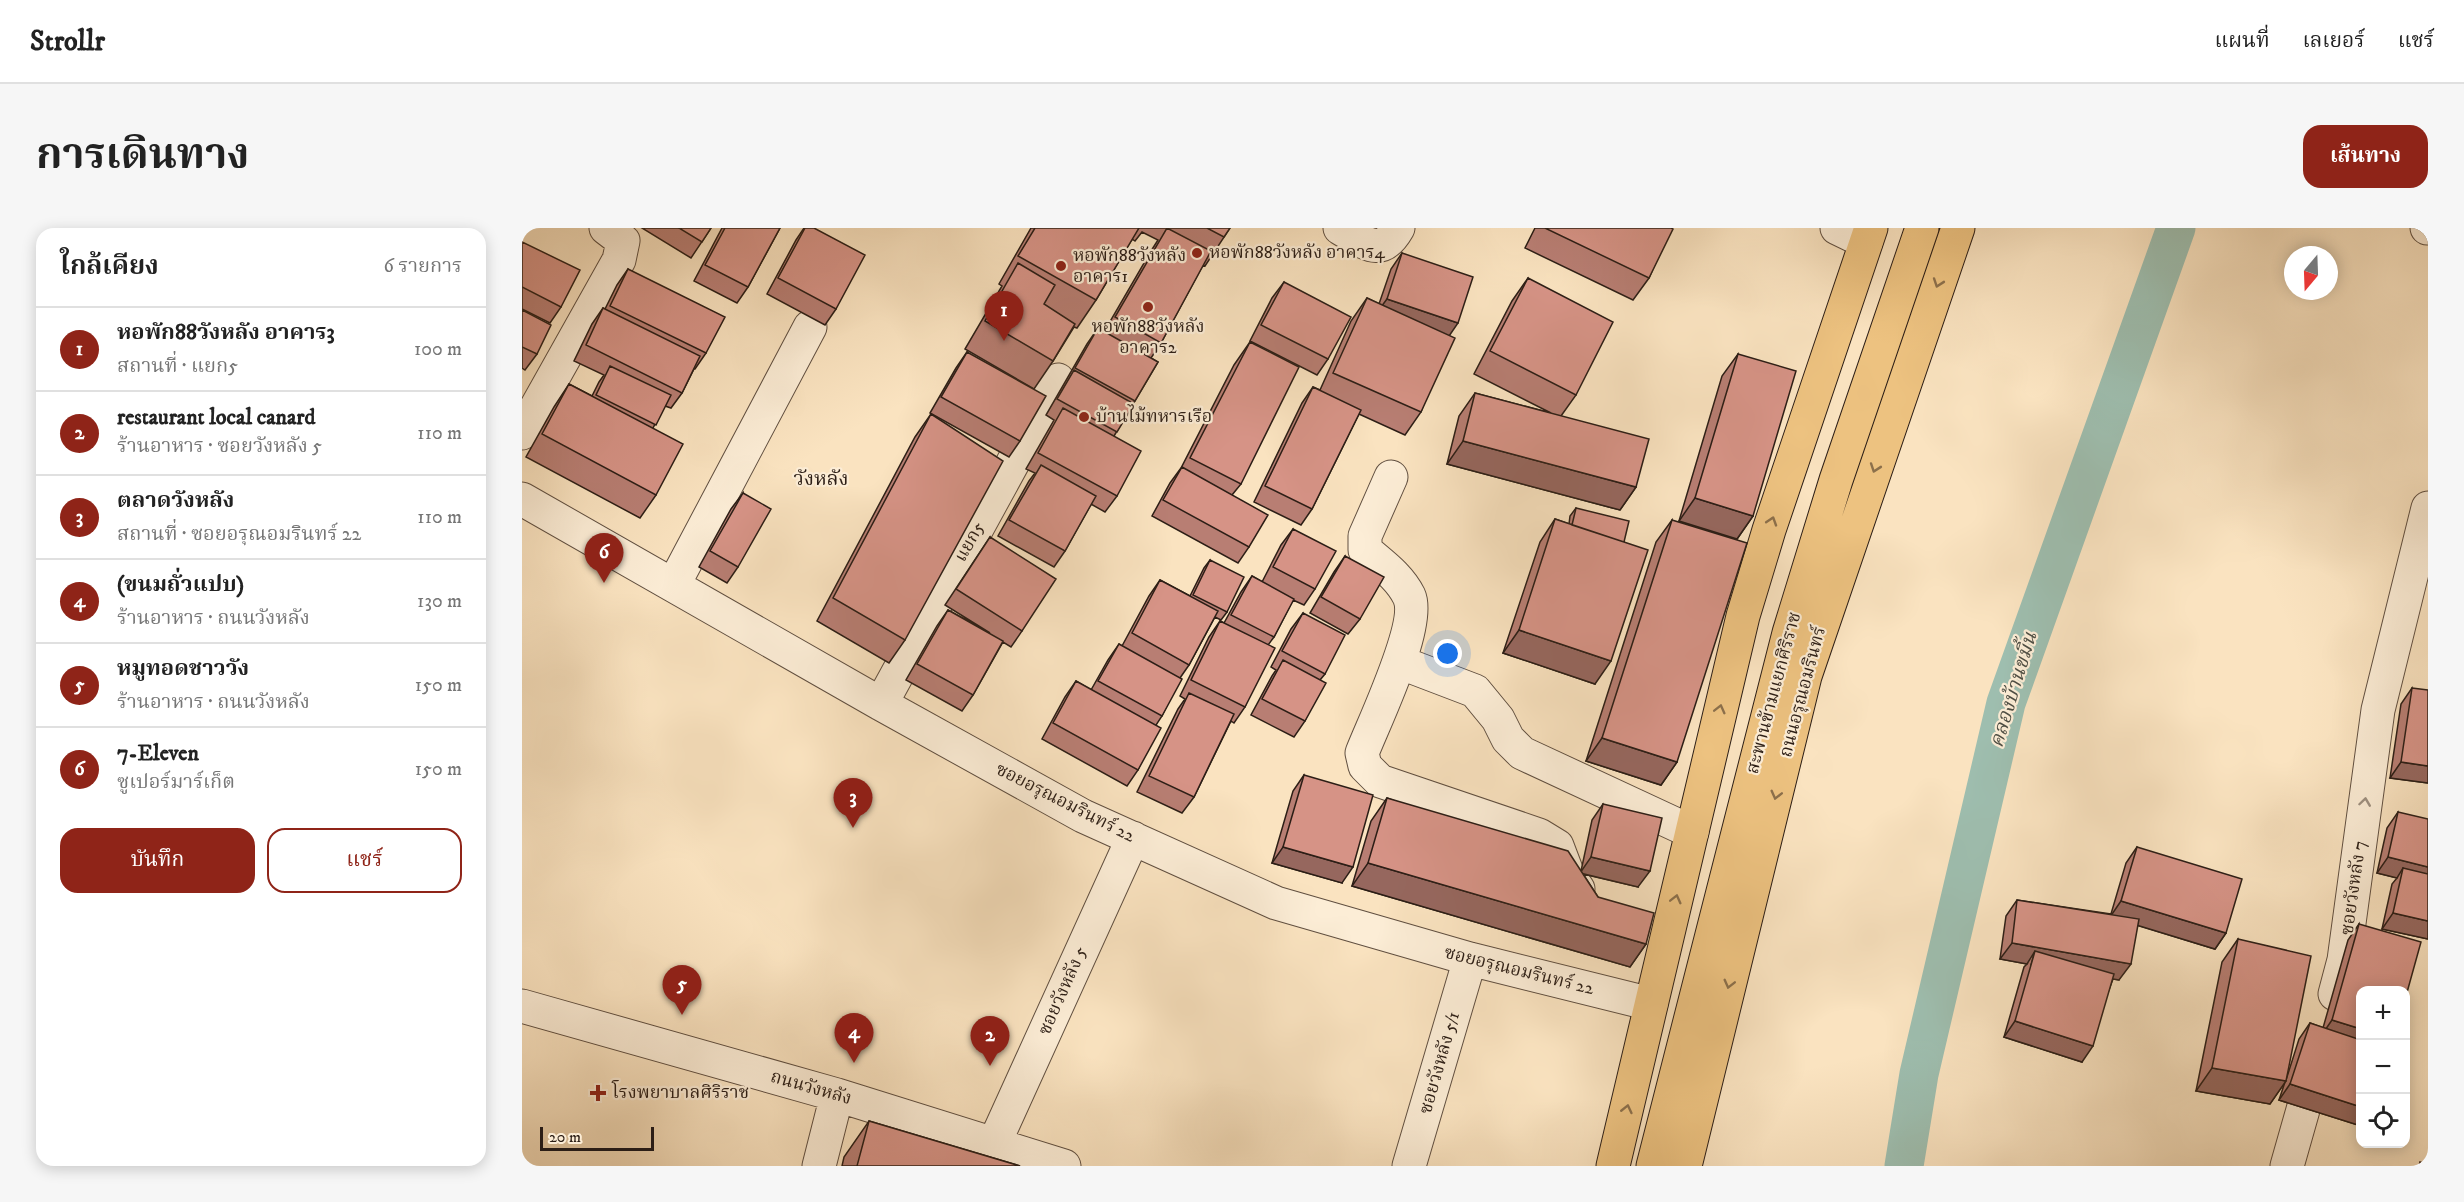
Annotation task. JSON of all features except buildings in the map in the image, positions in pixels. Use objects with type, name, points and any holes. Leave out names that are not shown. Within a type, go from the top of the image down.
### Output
[{"type":"main road","name":"สะพานข้ามแยกศิริราช","points":[[1653,1166],[1789,633],[1836,480],[1922,228]]},
{"type":"main road","name":"ถนนอรุณอมรินทร์","points":[[1685,1166],[1805,676],[1958,228]]},
{"type":"main road","points":[[1613,1166],[1651,1004],[1653,929],[1692,832],[1747,605],[1769,530],[1869,235]]},
{"type":"street","points":[[1340,228],[1371,245],[1382,246],[1390,241],[1398,228]]},
{"type":"street","points":[[1838,228],[1869,235]]},
{"type":"street","points":[[522,433],[620,260],[615,234]]},
{"type":"street","points":[[674,584],[810,327]]},
{"type":"street","name":"แยก5","points":[[881,704],[1058,380]]},
{"type":"street","points":[[1391,477],[1365,536],[1365,549],[1398,578],[1410,599],[1407,643],[1362,753],[1365,766],[1380,781],[1492,807],[1557,846],[1568,874],[1598,913]]},
{"type":"street","name":"ซอยอรุณอมรินทร์ 22","points":[[522,499],[881,704],[1083,816],[1276,903],[1470,959],[1651,1004]]},
{"type":"street","name":"ซอยวังหลัง 7","points":[[2287,1166],[2344,960],[2378,710],[2416,609],[2428,508]]},
{"type":"street","points":[[1399,662],[1475,691],[1498,719],[1508,739],[1522,753],[1692,832]]},
{"type":"street","name":"ซอยวังหลัง 5","points":[[994,1144],[1132,838]]},
{"type":"street","name":"ซอยวังหลัง 5/1","points":[[1409,1166],[1470,959]]},
{"type":"street","name":"ถนนวังหลัง","points":[[522,1006],[837,1095],[1064,1166]]},
{"type":"street","points":[[819,1166],[837,1095]]},
{"type":"waterway","name":"คลองบ้านขมิ้น","points":[[1904,1166],[1919,1074],[2006,703],[2176,228]]},
{"type":"place","name":"หอพัก88วังหลัง อาคาร4","points":[[1197,253]]},
{"type":"place","name":"หอพัก88วังหลัง อาคาร1","points":[[1061,266]]},
{"type":"place","name":"หอพัก88วังหลัง อาคาร2","points":[[1148,307]]},
{"type":"place","name":"หอพัก88วังหลัง อาคาร3","points":[[1004,341]]},
{"type":"place","name":"บ้านไม้ทหารเรือ","points":[[1084,417]]},
{"type":"place","name":"7-Eleven","points":[[604,583]]},
{"type":"place","name":"ตลาดวังหลัง","points":[[853,828]]},
{"type":"place","name":"หมูทอดชาววัง","points":[[682,1015]]},
{"type":"place","name":"(ขนมถั่วแปบ)","points":[[854,1063]]},
{"type":"place","name":"restaurant local canard","points":[[990,1066]]},
{"type":"place","name":"โรงพยาบาลศิริราช","points":[[598,1093]]},
{"type":"district","name":"วังหลัง","points":[[821,479]]}]
